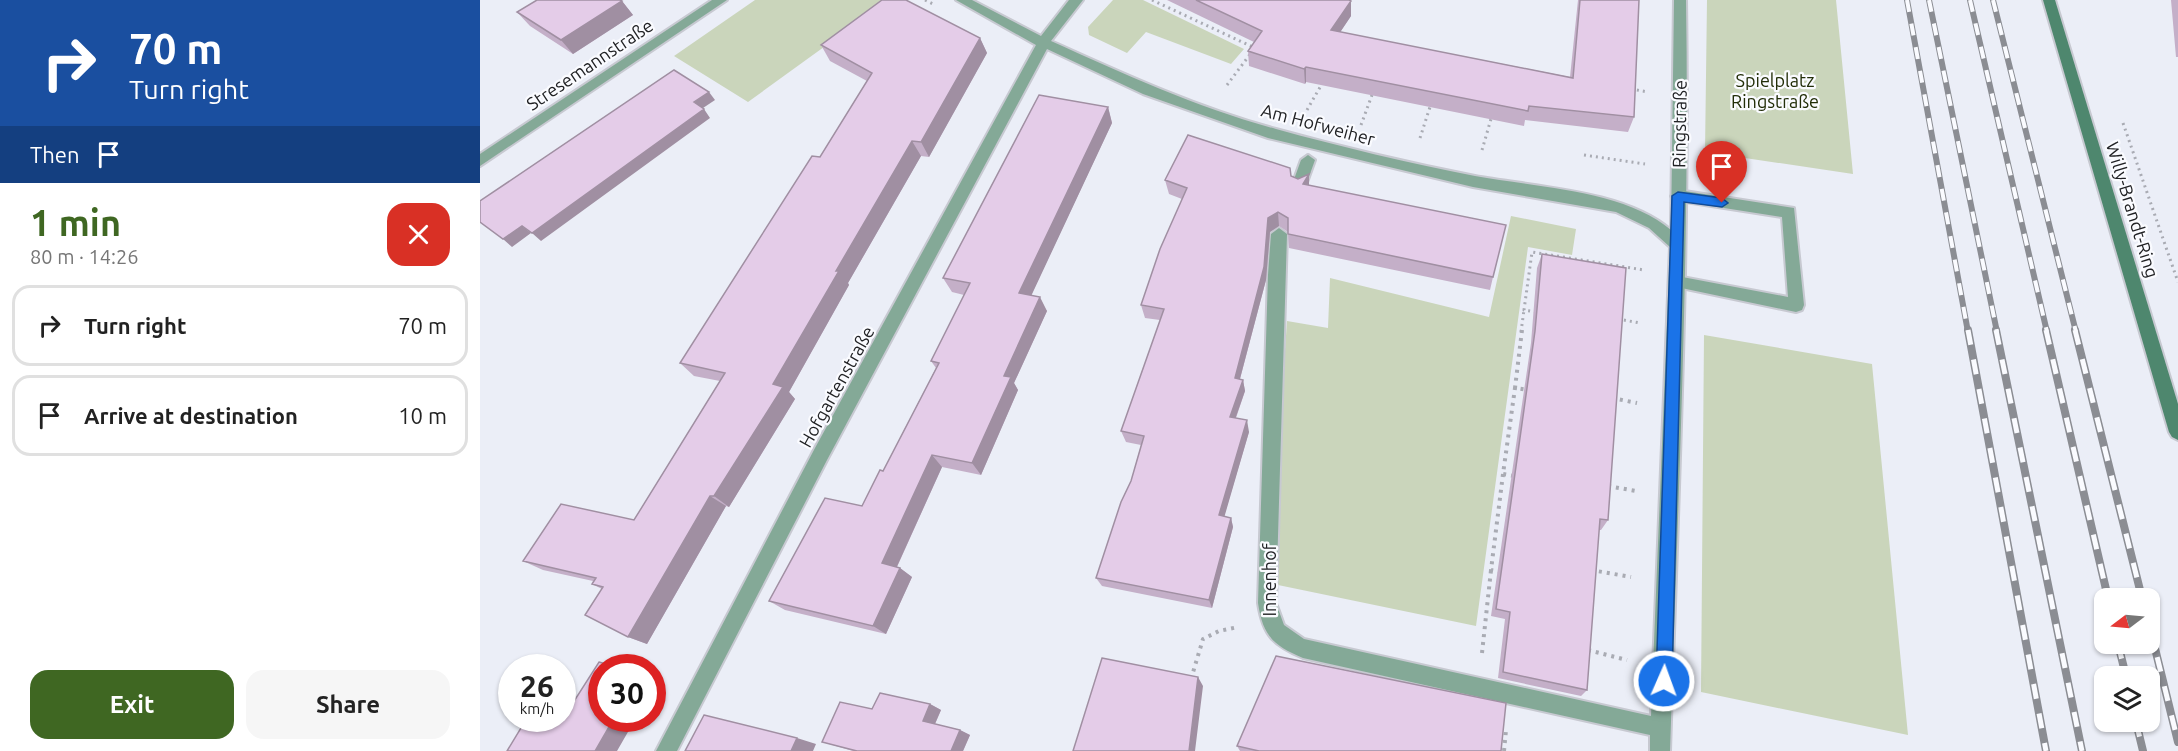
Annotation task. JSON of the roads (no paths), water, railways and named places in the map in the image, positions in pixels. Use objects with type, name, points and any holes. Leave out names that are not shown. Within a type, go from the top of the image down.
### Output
[{"type":"main road","name":"Willy-Brandt-Ring","points":[[2049,0],[2178,432]]},
{"type":"street","name":"Stresemannstraße","points":[[480,161],[721,0]]},
{"type":"street","name":"Am Hofweiher","points":[[962,0],[1042,42],[1148,91],[1273,135],[1473,181],[1619,207],[1654,224],[1676,243]]},
{"type":"street","name":"Hofgartenstraße","points":[[666,751],[821,454],[1024,83],[1042,42],[1063,12],[1077,0]]},
{"type":"street","name":"Ringstraße","points":[[1660,751],[1677,282],[1676,243],[1681,102],[1680,0]]},
{"type":"street","points":[[1299,185],[1308,160]]},
{"type":"street","points":[[1677,282],[1796,305],[1789,212],[1678,196]]},
{"type":"street","name":"Innenhof","points":[[1279,234],[1272,393],[1268,603],[1270,624],[1286,640],[1303,648],[1662,728]]},
{"type":"railway","points":[[1907,0],[1968,332]]},
{"type":"railway","points":[[1929,0],[1997,332]]},
{"type":"railway","points":[[1970,0],[2047,332]]},
{"type":"railway","points":[[1993,0],[2076,332]]},
{"type":"railway","points":[[1968,330],[2046,751]]},
{"type":"railway","points":[[1996,330],[2082,751]]},
{"type":"railway","points":[[2046,330],[2106,588]]},
{"type":"railway","points":[[2075,330],[2140,588]]},
{"type":"railway","points":[[2120,654],[2124,666]]},
{"type":"railway","points":[[2156,654],[2178,742]]},
{"type":"railway","points":[[2138,732],[2143,751]]},
{"type":"park label","name":"Spielplatz Ringstraße","points":[[1775,91]]}]
